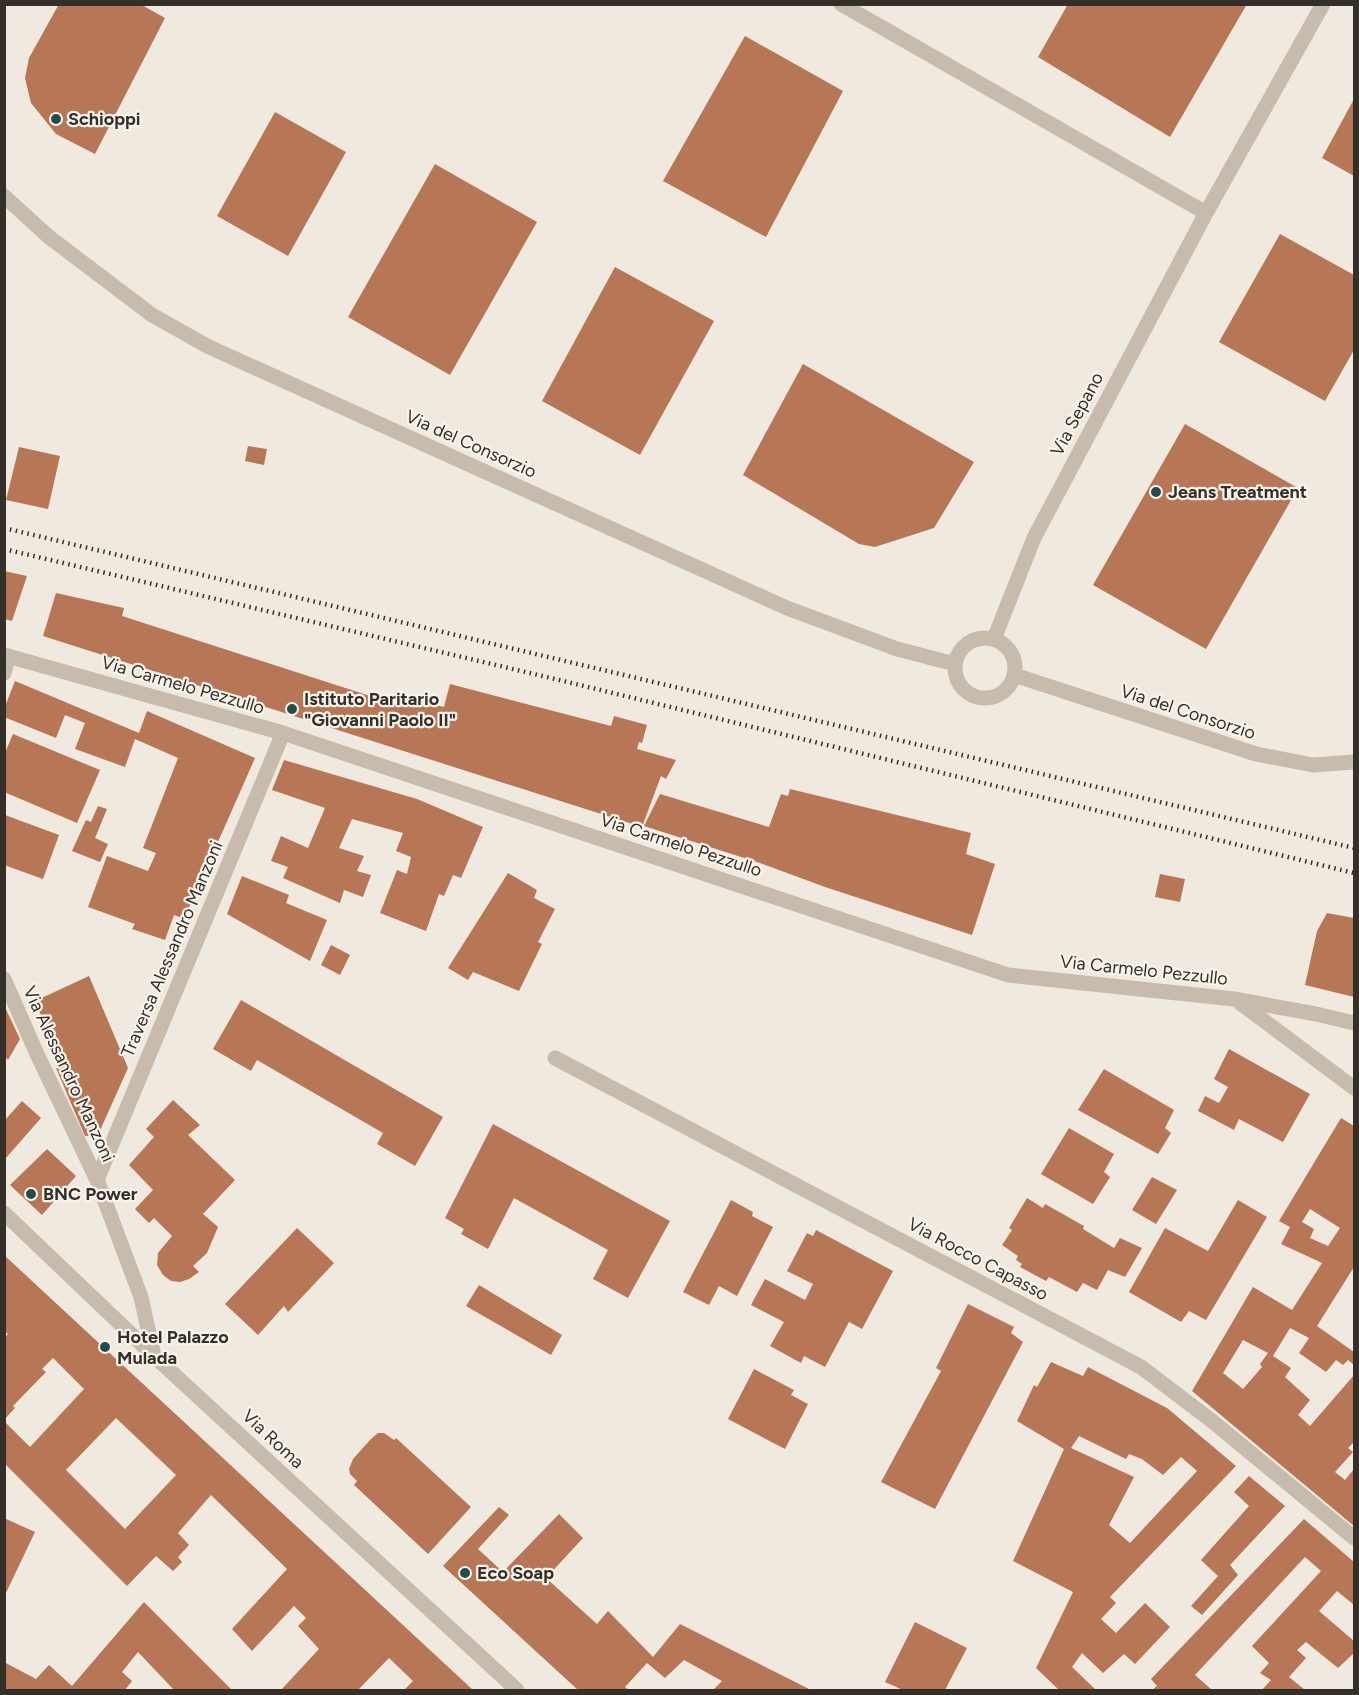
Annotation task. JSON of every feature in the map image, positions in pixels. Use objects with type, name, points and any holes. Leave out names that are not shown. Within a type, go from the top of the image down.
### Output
[{"type":"street","points":[[841,4],[1206,213]]},
{"type":"street","name":"Via Sepano","points":[[994,639],[1034,538],[1206,213],[1323,4]]},
{"type":"street","name":"Via del Consorzio","points":[[4,196],[49,237],[152,315],[209,347],[787,609],[897,649],[956,664]]},
{"type":"street","points":[[994,639],[1009,649],[1015,666],[1014,675],[1011,684],[997,696],[976,697],[960,684],[956,674],[958,654],[974,640],[994,639]]},
{"type":"street","points":[[4,673],[7,656]]},
{"type":"street","name":"Via Carmelo Pezzullo","points":[[7,656],[283,733],[1008,975],[1234,999],[1354,1023]]},
{"type":"street","name":"Via del Consorzio","points":[[1014,675],[1256,754],[1313,765],[1354,762]]},
{"type":"street","name":"Traversa Alessandro Manzoni","points":[[97,1180],[283,733]]},
{"type":"street","name":"Via Alessandro Manzoni","points":[[4,978],[36,1054],[97,1180],[141,1297],[154,1356]]},
{"type":"street","points":[[1234,999],[1354,1088]]},
{"type":"street","name":"Via Rocco Capasso","points":[[555,1058],[1141,1367],[1212,1421],[1354,1538]]},
{"type":"street","name":"Via Roma","points":[[4,1213],[154,1356],[516,1690]]},
{"type":"building","points":[[59,4],[140,4],[165,18],[95,154],[56,134],[31,103],[25,78],[29,58]]},
{"type":"building","points":[[1068,4],[1247,4],[1170,137],[1038,57]]},
{"type":"building","points":[[745,36],[843,91],[766,237],[663,181]]},
{"type":"building","points":[[1354,99],[1354,176],[1322,158]]},
{"type":"building","points":[[275,112],[346,152],[288,256],[217,216]]},
{"type":"building","points":[[435,164],[537,222],[450,375],[348,317]]},
{"type":"building","points":[[1280,234],[1354,275],[1354,350],[1325,401],[1219,342]]},
{"type":"building","points":[[615,267],[714,321],[640,455],[542,401]]},
{"type":"building","points":[[803,364],[974,462],[934,528],[875,547],[859,544],[743,475]]},
{"type":"building","points":[[1185,424],[1298,488],[1206,649],[1093,585]]},
{"type":"building","points":[[248,446],[267,449],[264,465],[245,461]]},
{"type":"building","points":[[19,447],[60,456],[48,509],[6,500]]},
{"type":"building","points":[[4,571],[27,576],[12,621],[4,619]]},
{"type":"building","points":[[56,593],[124,608],[122,616],[401,706],[404,698],[444,707],[450,684],[611,726],[614,716],[647,725],[642,743],[639,742],[637,749],[676,760],[666,779],[661,776],[642,827],[43,636]]},
{"type":"building","points":[[15,681],[139,733],[147,711],[255,758],[184,919],[174,915],[165,940],[132,929],[135,924],[88,907],[107,856],[148,871],[156,853],[143,848],[178,758],[135,739],[125,767],[75,749],[85,723],[65,715],[56,738],[4,717],[4,709]]},
{"type":"building","points":[[13,734],[100,770],[77,823],[4,792],[4,755]]},
{"type":"building","points":[[284,760],[417,799],[483,827],[461,878],[453,875],[444,896],[439,894],[426,931],[380,913],[397,870],[407,874],[411,857],[396,851],[403,833],[352,819],[339,848],[364,856],[357,871],[371,875],[363,897],[344,890],[340,903],[283,878],[288,867],[271,861],[281,836],[308,848],[325,808],[272,790]]},
{"type":"building","points":[[790,789],[971,833],[966,854],[995,864],[972,935],[644,826],[660,794],[769,827],[781,794],[788,796]]},
{"type":"building","points":[[98,806],[107,809],[95,838],[108,844],[100,862],[72,851],[86,820],[91,822]]},
{"type":"building","points":[[5,815],[59,835],[43,879],[4,865]]},
{"type":"building","points":[[508,873],[537,890],[534,898],[555,909],[538,942],[542,944],[519,991],[473,972],[468,980],[448,968]]},
{"type":"building","points":[[1160,874],[1185,879],[1180,902],[1155,897]]},
{"type":"building","points":[[242,876],[289,895],[286,903],[327,920],[310,961],[227,914]]},
{"type":"building","points":[[1327,913],[1354,918],[1354,997],[1305,985],[1317,931]]},
{"type":"building","points":[[331,945],[350,955],[340,975],[321,965]]},
{"type":"building","points":[[89,976],[128,1068],[98,1135],[85,1136],[56,1068],[62,1066],[35,1001]]},
{"type":"building","points":[[241,1000],[443,1117],[415,1166],[377,1144],[383,1133],[257,1060],[251,1071],[213,1049]]},
{"type":"building","points":[[4,1005],[20,1039],[8,1060],[4,1055]]},
{"type":"building","points":[[1229,1049],[1310,1094],[1283,1142],[1239,1119],[1234,1130],[1198,1111],[1205,1096],[1219,1103],[1228,1087],[1214,1079]]},
{"type":"building","points":[[1104,1069],[1174,1110],[1165,1128],[1171,1133],[1158,1154],[1078,1110]]},
{"type":"building","points":[[173,1100],[200,1125],[188,1135],[235,1180],[203,1214],[218,1227],[207,1253],[193,1266],[199,1272],[180,1282],[171,1281],[163,1275],[157,1265],[158,1253],[172,1236],[154,1218],[149,1223],[135,1209],[153,1190],[129,1165],[154,1137],[146,1129]]},
{"type":"building","points":[[22,1101],[41,1118],[6,1158],[4,1156],[4,1121]]},
{"type":"building","points":[[1341,1118],[1354,1126],[1354,1267],[1317,1326],[1354,1352],[1354,1365],[1348,1360],[1343,1365],[1336,1360],[1326,1372],[1299,1353],[1309,1338],[1290,1328],[1273,1356],[1291,1368],[1285,1377],[1310,1400],[1298,1415],[1310,1426],[1354,1375],[1354,1442],[1348,1448],[1353,1452],[1335,1472],[1345,1480],[1354,1469],[1354,1526],[1192,1391],[1253,1287],[1292,1310],[1322,1263],[1281,1244],[1290,1227],[1279,1221]],"holes":[[[1310,1209],[1340,1228],[1328,1246],[1310,1238],[1314,1229],[1302,1222]],[[1243,1340],[1268,1353],[1260,1364],[1262,1367],[1243,1389],[1223,1373]]]},
{"type":"building","points":[[493,1124],[670,1221],[628,1298],[593,1279],[608,1250],[514,1198],[488,1249],[461,1234],[464,1229],[445,1218]]},
{"type":"building","points":[[1069,1128],[1114,1154],[1104,1172],[1110,1177],[1093,1204],[1041,1174]]},
{"type":"building","points":[[47,1149],[76,1176],[42,1215],[10,1185]]},
{"type":"building","points":[[1152,1177],[1177,1190],[1156,1224],[1132,1210]]},
{"type":"building","points":[[1027,1198],[1043,1208],[1045,1204],[1084,1226],[1083,1229],[1114,1248],[1120,1238],[1142,1248],[1125,1277],[1108,1270],[1097,1290],[1083,1283],[1077,1292],[1049,1277],[1046,1281],[1020,1267],[1022,1264],[1016,1260],[1018,1256],[1002,1245],[1012,1230],[1009,1228]]},
{"type":"building","points":[[731,1200],[753,1212],[752,1216],[773,1227],[737,1296],[719,1286],[709,1305],[683,1292]]},
{"type":"building","points":[[1238,1200],[1267,1217],[1206,1320],[1189,1311],[1181,1322],[1129,1292],[1165,1228],[1208,1251]]},
{"type":"building","points":[[297,1228],[334,1263],[288,1312],[284,1306],[258,1335],[225,1304]]},
{"type":"building","points":[[816,1230],[893,1271],[862,1329],[849,1322],[825,1367],[804,1356],[801,1363],[770,1346],[784,1322],[751,1305],[765,1279],[805,1300],[813,1284],[787,1271],[807,1233],[813,1236]]},
{"type":"building","points":[[4,1255],[473,1690],[404,1690],[413,1681],[389,1658],[358,1690],[281,1690],[319,1649],[298,1626],[306,1618],[294,1606],[252,1651],[232,1629],[287,1569],[211,1495],[178,1533],[189,1545],[178,1557],[182,1562],[173,1571],[156,1556],[127,1586],[4,1463],[4,1421],[30,1447],[84,1389],[53,1358],[42,1369],[46,1372],[13,1406],[15,1408],[4,1420],[4,1338],[8,1334],[4,1331]],"holes":[[[116,1418],[176,1475],[125,1529],[66,1470]]]},
{"type":"building","points":[[479,1285],[562,1335],[551,1355],[466,1306]]},
{"type":"building","points":[[968,1304],[1014,1327],[1011,1333],[1023,1342],[935,1509],[881,1482],[941,1371],[936,1368]]},
{"type":"building","points":[[1051,1362],[1083,1376],[1088,1367],[1167,1408],[1236,1466],[1110,1597],[1116,1603],[1101,1619],[1116,1633],[1145,1603],[1170,1627],[1135,1664],[1124,1654],[1103,1673],[1082,1653],[1072,1667],[1096,1690],[1059,1690],[1036,1668],[1073,1592],[1013,1561],[1064,1449],[1017,1421],[1034,1385],[1037,1387]],"holes":[[[1079,1436],[1126,1459],[1129,1454],[1142,1459],[1163,1475],[1181,1457],[1197,1471],[1130,1543],[1109,1525],[1134,1477],[1071,1448]]]},
{"type":"building","points":[[754,1369],[794,1390],[791,1395],[808,1404],[785,1449],[728,1419]]},
{"type":"building","points":[[378,1433],[384,1433],[394,1440],[396,1438],[471,1507],[428,1554],[354,1485],[357,1481],[350,1474],[349,1469],[353,1459]]},
{"type":"building","points":[[1249,1476],[1285,1506],[1230,1565],[1238,1575],[1202,1615],[1191,1606],[1218,1576],[1201,1560],[1249,1506],[1234,1492]]},
{"type":"building","points":[[499,1507],[509,1515],[478,1549],[503,1572],[559,1514],[583,1538],[546,1578],[597,1624],[608,1611],[653,1657],[680,1624],[811,1690],[713,1690],[722,1681],[684,1660],[665,1678],[647,1663],[625,1687],[629,1690],[578,1690],[443,1566]]},
{"type":"building","points":[[4,1518],[35,1532],[4,1597]]},
{"type":"building","points":[[1304,1519],[1354,1562],[1354,1605],[1337,1591],[1319,1611],[1354,1641],[1354,1653],[1338,1668],[1306,1642],[1297,1650],[1306,1658],[1289,1677],[1305,1690],[1262,1690],[1271,1680],[1260,1673],[1269,1663],[1252,1646],[1321,1571],[1305,1557],[1195,1675],[1212,1690],[1152,1690],[1157,1686],[1151,1679]]},
{"type":"building","points":[[144,1602],[232,1690],[174,1690],[138,1652],[122,1672],[132,1681],[125,1690],[4,1690],[4,1662],[36,1679],[49,1665],[72,1686]]},
{"type":"building","points":[[915,1622],[967,1648],[945,1690],[903,1690],[885,1682]]},
{"type":"railway","points":[[4,528],[1354,848]]},
{"type":"railway","points":[[4,549],[551,678],[1354,873]]},
{"type":"place","name":"Schioppi","points":[[56,119]]},
{"type":"place","name":"Jeans Treatment","points":[[1156,492]]},
{"type":"place","name":"Istituto Paritario \"Giovanni Paolo II\"","points":[[292,709]]},
{"type":"place","name":"BNC Power","points":[[31,1194]]},
{"type":"place","name":"Hotel Palazzo Mulada","points":[[105,1347]]},
{"type":"place","name":"Eco Soap","points":[[465,1573]]}]
